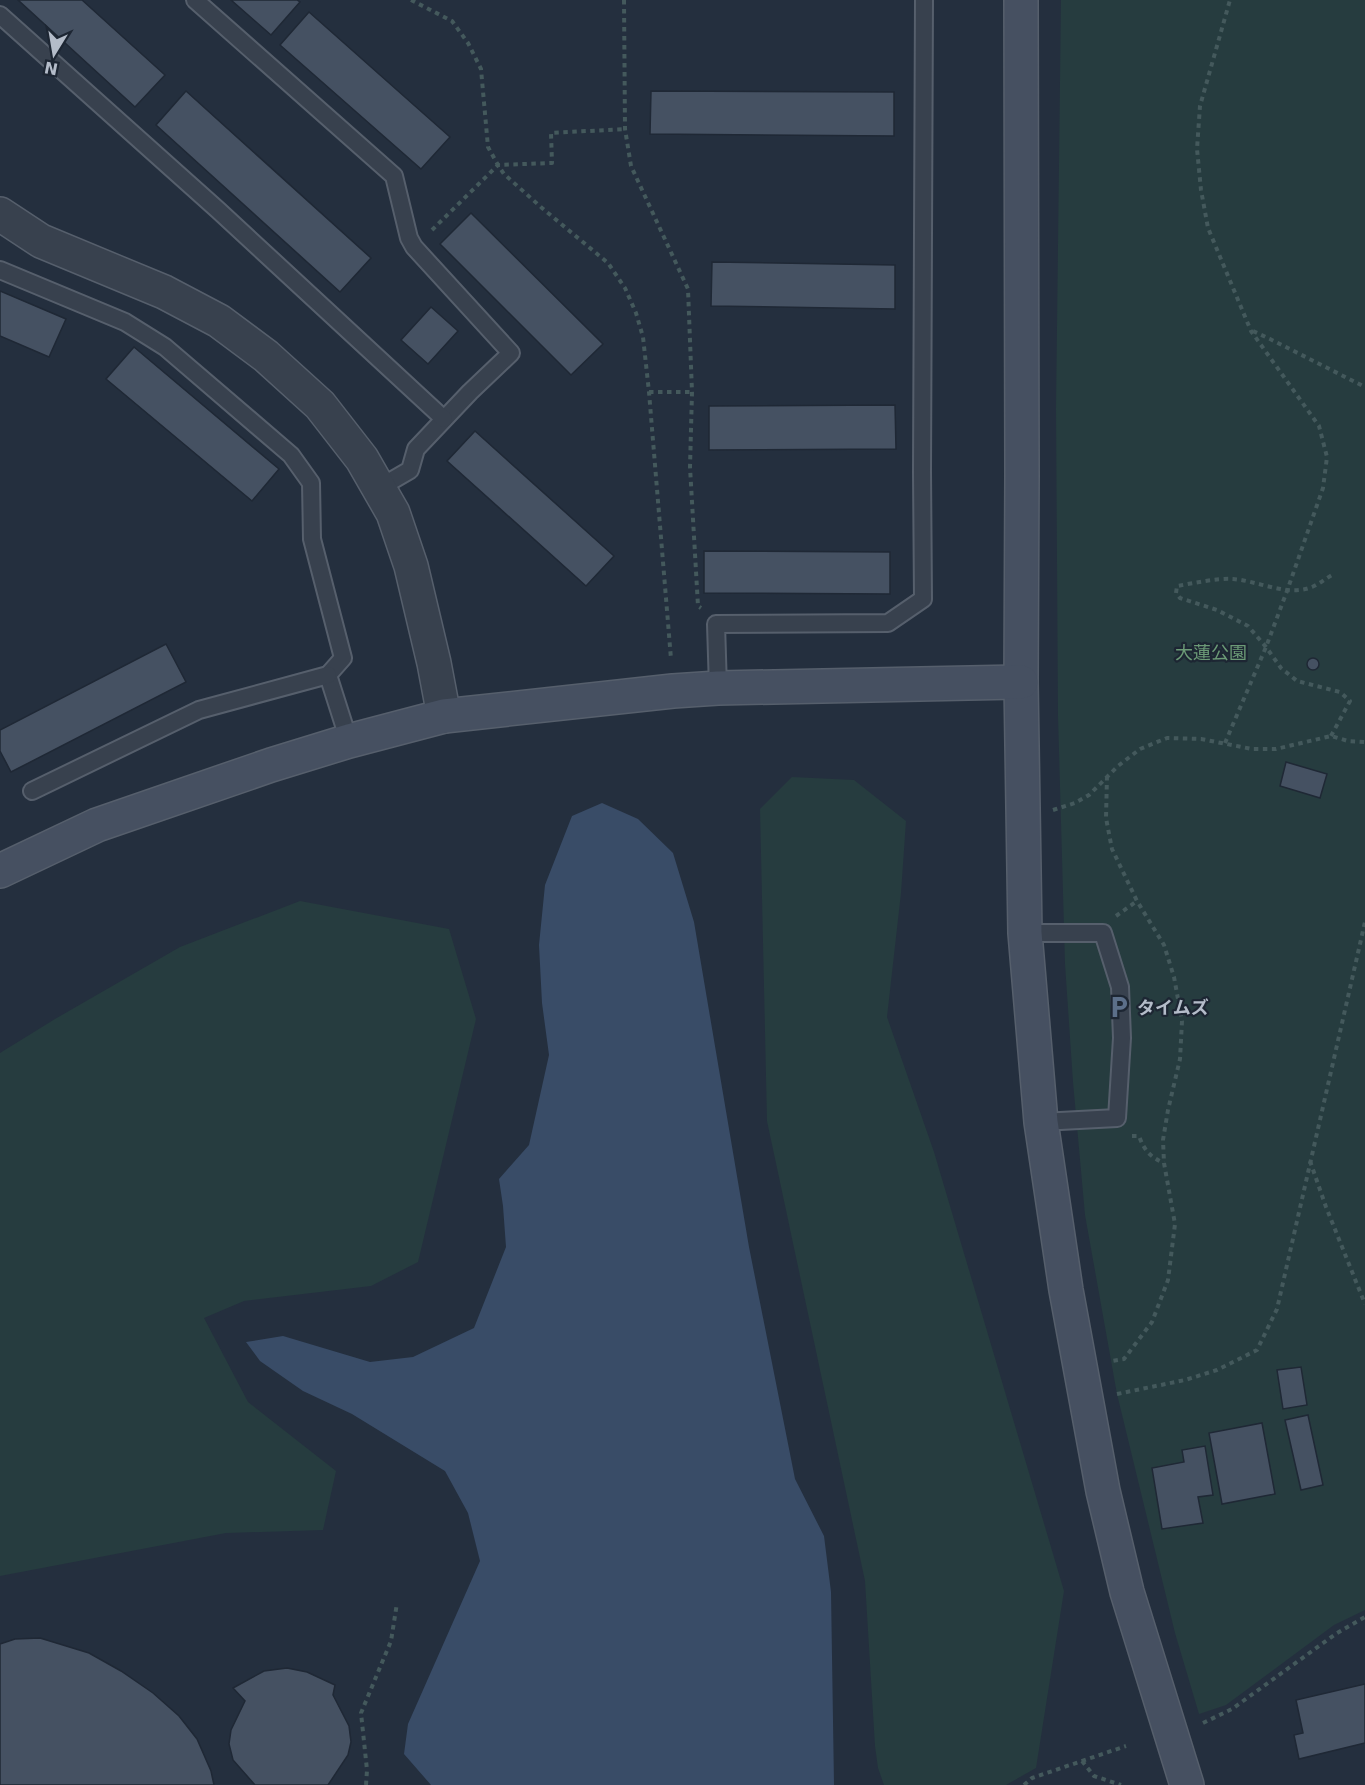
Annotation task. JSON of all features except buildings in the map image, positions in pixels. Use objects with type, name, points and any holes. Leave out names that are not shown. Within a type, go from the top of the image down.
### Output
[{"type":"street","points":[[1021,0],[1021,682],[1025,933],[1041,1122],[1066,1290],[1103,1491],[1127,1592],[1187,1785]]},
{"type":"street","points":[[0,214],[41,241],[164,292],[219,321],[266,356],[320,405],[362,459],[393,513],[411,566],[444,716]]},
{"type":"street","points":[[0,871],[97,825],[271,765],[349,741],[444,716],[718,688],[1021,682]]},
{"type":"lane","points":[[195,0],[394,176],[409,238],[414,247],[511,353],[416,449],[410,470],[378,488]]},
{"type":"lane","points":[[718,688],[716,624],[888,623],[923,599],[924,0]]},
{"type":"lane","points":[[0,15],[218,210],[444,419]]},
{"type":"lane","points":[[0,270],[125,322],[165,347],[291,455],[311,483],[312,539],[343,658],[328,675],[199,710],[32,791]]},
{"type":"lane","points":[[328,675],[349,741]]},
{"type":"lane","points":[[1025,933],[1103,933],[1120,987],[1122,1038],[1117,1118],[1041,1122]]},
{"type":"path","points":[[411,0],[452,21],[468,43],[481,69],[488,147],[504,174],[608,263],[626,288],[636,313],[643,337],[649,392],[672,666]]},
{"type":"path","points":[[624,0],[625,129],[631,166],[688,289],[692,392],[690,467],[699,606],[716,624]]},
{"type":"path","points":[[1225,743],[1287,591],[1323,488],[1327,457],[1319,426],[1251,331],[1208,228],[1197,149],[1200,106],[1230,0]]},
{"type":"path","points":[[414,247],[498,165],[552,163],[550,133],[625,129]]},
{"type":"path","points":[[1251,331],[1365,387]]},
{"type":"path","points":[[649,392],[692,392]]},
{"type":"path","points":[[1331,736],[1350,701],[1340,692],[1297,681],[1281,668],[1248,626],[1216,609],[1180,598],[1176,593],[1177,586],[1231,579],[1263,584],[1287,591],[1298,591],[1313,587],[1332,575]]},
{"type":"path","points":[[1023,810],[1050,811],[1075,803],[1089,795],[1107,776],[1140,749],[1167,738],[1201,739],[1252,749],[1276,749],[1331,736],[1348,741],[1365,742]]},
{"type":"path","points":[[1105,1362],[1124,1359],[1152,1322],[1168,1280],[1175,1224],[1164,1163],[1163,1140],[1180,1059],[1182,1021],[1174,977],[1164,945],[1137,901],[1112,849],[1106,818],[1107,776]]},
{"type":"path","points":[[1086,1398],[1185,1380],[1217,1370],[1257,1350],[1277,1310],[1365,922]]},
{"type":"path","points":[[1138,1136],[1143,1148],[1152,1158],[1164,1163]]},
{"type":"path","points":[[1310,1160],[1326,1207],[1365,1304]]},
{"type":"path","points":[[366,1785],[361,1713],[391,1641],[397,1603]]},
{"type":"path","points":[[1203,1723],[1232,1709],[1337,1633],[1365,1617]]},
{"type":"path","points":[[1024,1785],[1032,1778],[1126,1746]]},
{"type":"path","points":[[1082,1761],[1094,1776],[1121,1785]]},
{"type":"green space","name":"大蓮公園","points":[[1061,0],[1365,0],[1365,1610],[1334,1625],[1226,1705],[1199,1714],[1175,1633],[1117,1394],[1085,1215],[1073,1082],[1065,964],[1058,716],[1056,409]]},
{"type":"green space","points":[[792,777],[854,780],[906,821],[901,893],[887,1017],[934,1152],[1064,1591],[1036,1768],[1006,1785],[884,1785],[878,1768],[865,1581],[767,1121],[760,809]]},
{"type":"green space","points":[[300,901],[449,929],[476,1019],[418,1262],[371,1286],[244,1301],[204,1318],[248,1402],[336,1471],[323,1530],[226,1533],[0,1576],[0,1053],[180,947]]},
{"type":"water","points":[[602,803],[638,819],[673,853],[694,922],[749,1247],[795,1479],[824,1536],[831,1592],[834,1785],[431,1785],[404,1754],[408,1724],[480,1561],[468,1513],[445,1471],[352,1414],[303,1391],[260,1361],[246,1342],[283,1336],[370,1362],[413,1357],[474,1328],[506,1247],[499,1179],[529,1145],[549,1055],[542,1003],[539,945],[545,885],[572,816]]},
{"type":"place","name":"タイムズ","points":[[1119,1007]]}]
